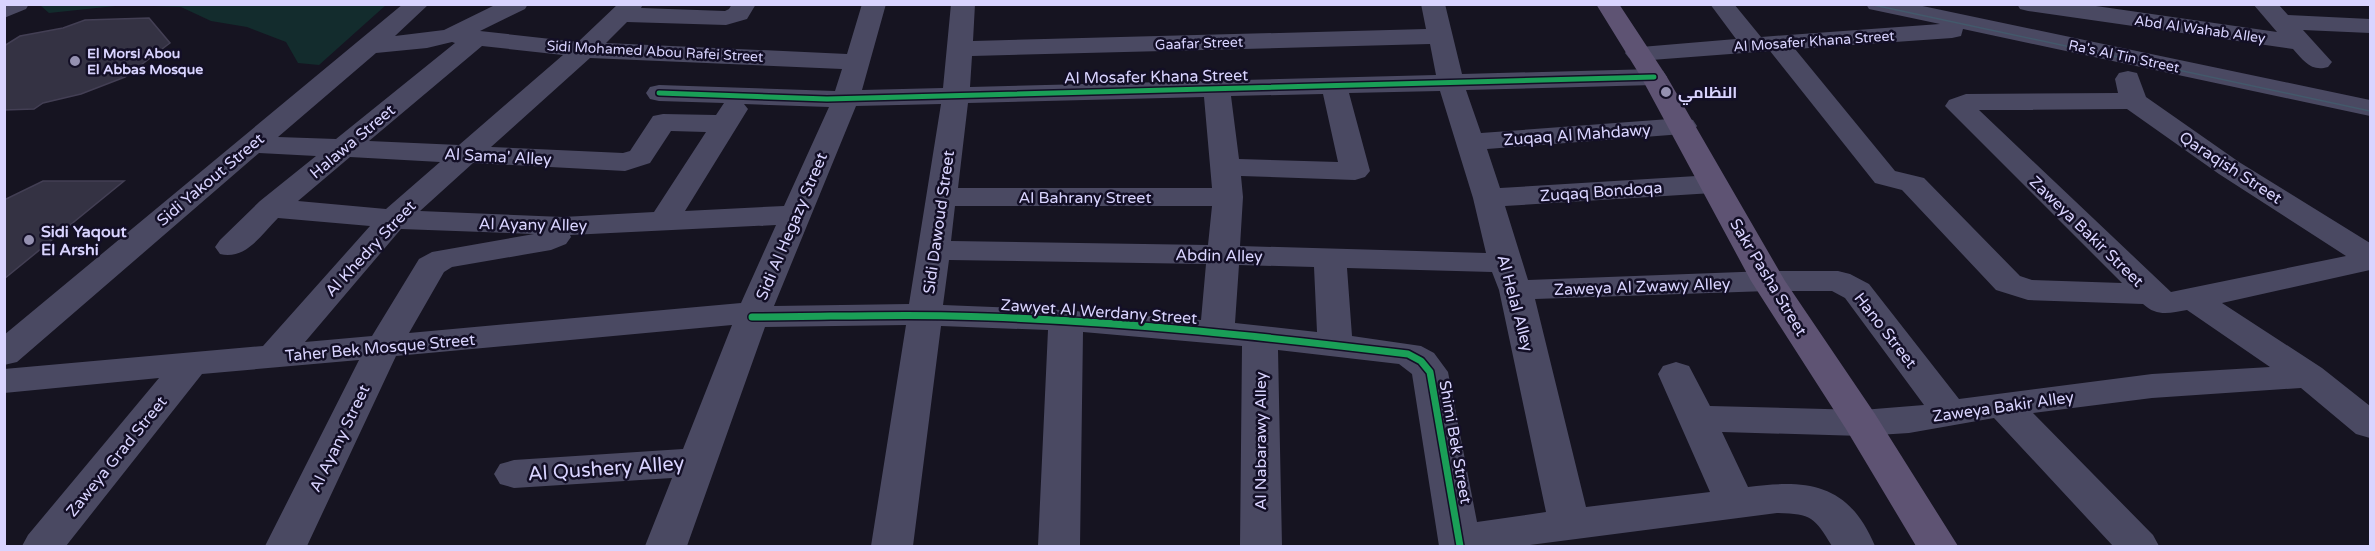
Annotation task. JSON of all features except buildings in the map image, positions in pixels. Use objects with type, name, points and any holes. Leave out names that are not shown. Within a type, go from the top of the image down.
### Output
[{"type":"main road","name":"Sakr Pasha Street","points":[[1607,4],[1683,126],[1768,281],[1862,423],[1937,546]]},
{"type":"street","points":[[4,11],[18,4]]},
{"type":"street","name":"Sidi Yakout Street","points":[[4,354],[418,4]]},
{"type":"street","points":[[367,46],[464,36],[518,4]]},
{"type":"street","name":"Sidi Al Hegazy Street","points":[[666,546],[754,315],[846,98],[874,4]]},
{"type":"street","name":"Sidi Dawoud Street","points":[[892,546],[956,94],[963,4]]},
{"type":"street","name":"Al Helal Alley","points":[[1433,4],[1451,83],[1471,142],[1510,276],[1570,526]]},
{"type":"street","points":[[1721,4],[1766,44],[1885,177],[1913,184],[2008,283],[2028,290],[2151,294]]},
{"type":"street","name":"Ra's Al Tin Street","points":[[1877,4],[1969,13],[1989,27],[2370,108]]},
{"type":"street","name":"Abd Al Wahab Alley","points":[[2028,4],[2301,43]]},
{"type":"street","points":[[626,10],[721,18],[742,9]]},
{"type":"street","name":"Al Khedry Street","points":[[272,358],[393,219],[626,10]]},
{"type":"street","points":[[2272,13],[2370,26]]},
{"type":"street","name":"Abd Al Wahab Alley","points":[[2272,13],[2319,62]]},
{"type":"street","name":"Al Mosafer Khana Street","points":[[659,93],[846,98],[1451,83],[1646,65],[1766,44],[1989,27]]},
{"type":"street","name":"Sidi Mohamed Abou Rafei Street","points":[[464,36],[582,50],[858,62]]},
{"type":"street","name":"Halawa Street","points":[[231,247],[271,208],[341,149],[464,36]]},
{"type":"street","name":"Gaafar Street","points":[[958,49],[1440,36]]},
{"type":"street","points":[[1158,44],[1158,90]]},
{"type":"street","points":[[663,222],[765,57]]},
{"type":"street","points":[[2133,101],[2127,66],[2134,58]]},
{"type":"street","points":[[1225,167],[1355,171],[1334,86]]},
{"type":"street","points":[[1217,89],[1228,197],[1217,332]]},
{"type":"street","name":"Zaweya Bakir Street","points":[[2133,101],[1966,102],[1959,106],[2163,304],[2370,258]]},
{"type":"street","name":"Qaraqish Street","points":[[2133,101],[2229,168],[2370,258]]},
{"type":"street","name":"Al Sama' Alley","points":[[252,144],[629,161],[640,156],[663,122],[724,124]]},
{"type":"street","name":"Zuqaq Al Mahdawy","points":[[1471,142],[1683,126]]},
{"type":"street","name":"Zuqaq Bondoqa","points":[[1488,198],[1713,184]]},
{"type":"street","name":"Al Bahrany Street","points":[[941,197],[1228,197]]},
{"type":"street","name":"Al Ayany Alley","points":[[271,208],[393,219],[563,226],[795,215]]},
{"type":"street","name":"Al Ayany Street","points":[[286,546],[383,347],[434,263],[448,258],[540,243],[555,237],[563,226]]},
{"type":"street","name":"Abdin Alley","points":[[934,250],[1330,258],[1510,276]]},
{"type":"street","points":[[1330,258],[1335,345]]},
{"type":"street","name":"Zaweya Al Zwawy Alley","points":[[1510,276],[1768,281]]},
{"type":"street","name":"Hano Street","points":[[1768,281],[1838,281],[1852,287],[1950,412]]},
{"type":"street","points":[[2193,299],[2339,390],[2370,425]]},
{"type":"street","name":"Zawyet Al Werdany Street","points":[[754,315],[925,315],[1066,321],[1217,332],[1335,345]]},
{"type":"street","name":"Taher Bek Mosque Street","points":[[4,381],[754,315]]},
{"type":"street","points":[[1059,546],[1066,321]]},
{"type":"street","name":"Al Nabarawy Alley","points":[[1260,336],[1261,546]]},
{"type":"street","name":"Shimi Bek Street","points":[[1335,345],[1408,354],[1421,361],[1430,372],[1460,546]]},
{"type":"street","name":"Zaweya Grad Street","points":[[43,546],[190,365]]},
{"type":"street","points":[[1676,374],[1736,504]]},
{"type":"street","name":"Zaweya Bakir Alley","points":[[1696,418],[1862,423],[1909,420],[2002,404],[2152,386],[2339,390]]},
{"type":"street","points":[[2002,404],[2138,546]]},
{"type":"street","name":"Al Qushery Alley","points":[[514,474],[698,462]]},
{"type":"street","points":[[1469,546],[1482,536],[1570,526],[1628,533],[1736,504],[1777,498],[1806,498],[1820,502],[1831,512],[1854,546]]},
{"type":"green space","points":[[43,4],[386,5],[319,65],[298,63],[286,42],[247,27],[211,21],[181,7],[125,5],[49,13],[41,6]]},
{"type":"tram line","points":[[1869,4],[2370,111]]},
{"type":"cycle path","points":[[659,93],[827,99],[1654,77]]},
{"type":"cycle path","points":[[752,317],[903,315],[1046,319],[1228,333],[1408,354],[1421,361],[1430,372],[1460,546]]},
{"type":"place","name":"El Morsi Abou El Abbas Mosque","points":[[75,61]]},
{"type":"place","name":"النظامي","points":[[1666,92]]},
{"type":"place","name":"Sidi Yaqout El Arshi","points":[[29,240]]}]
